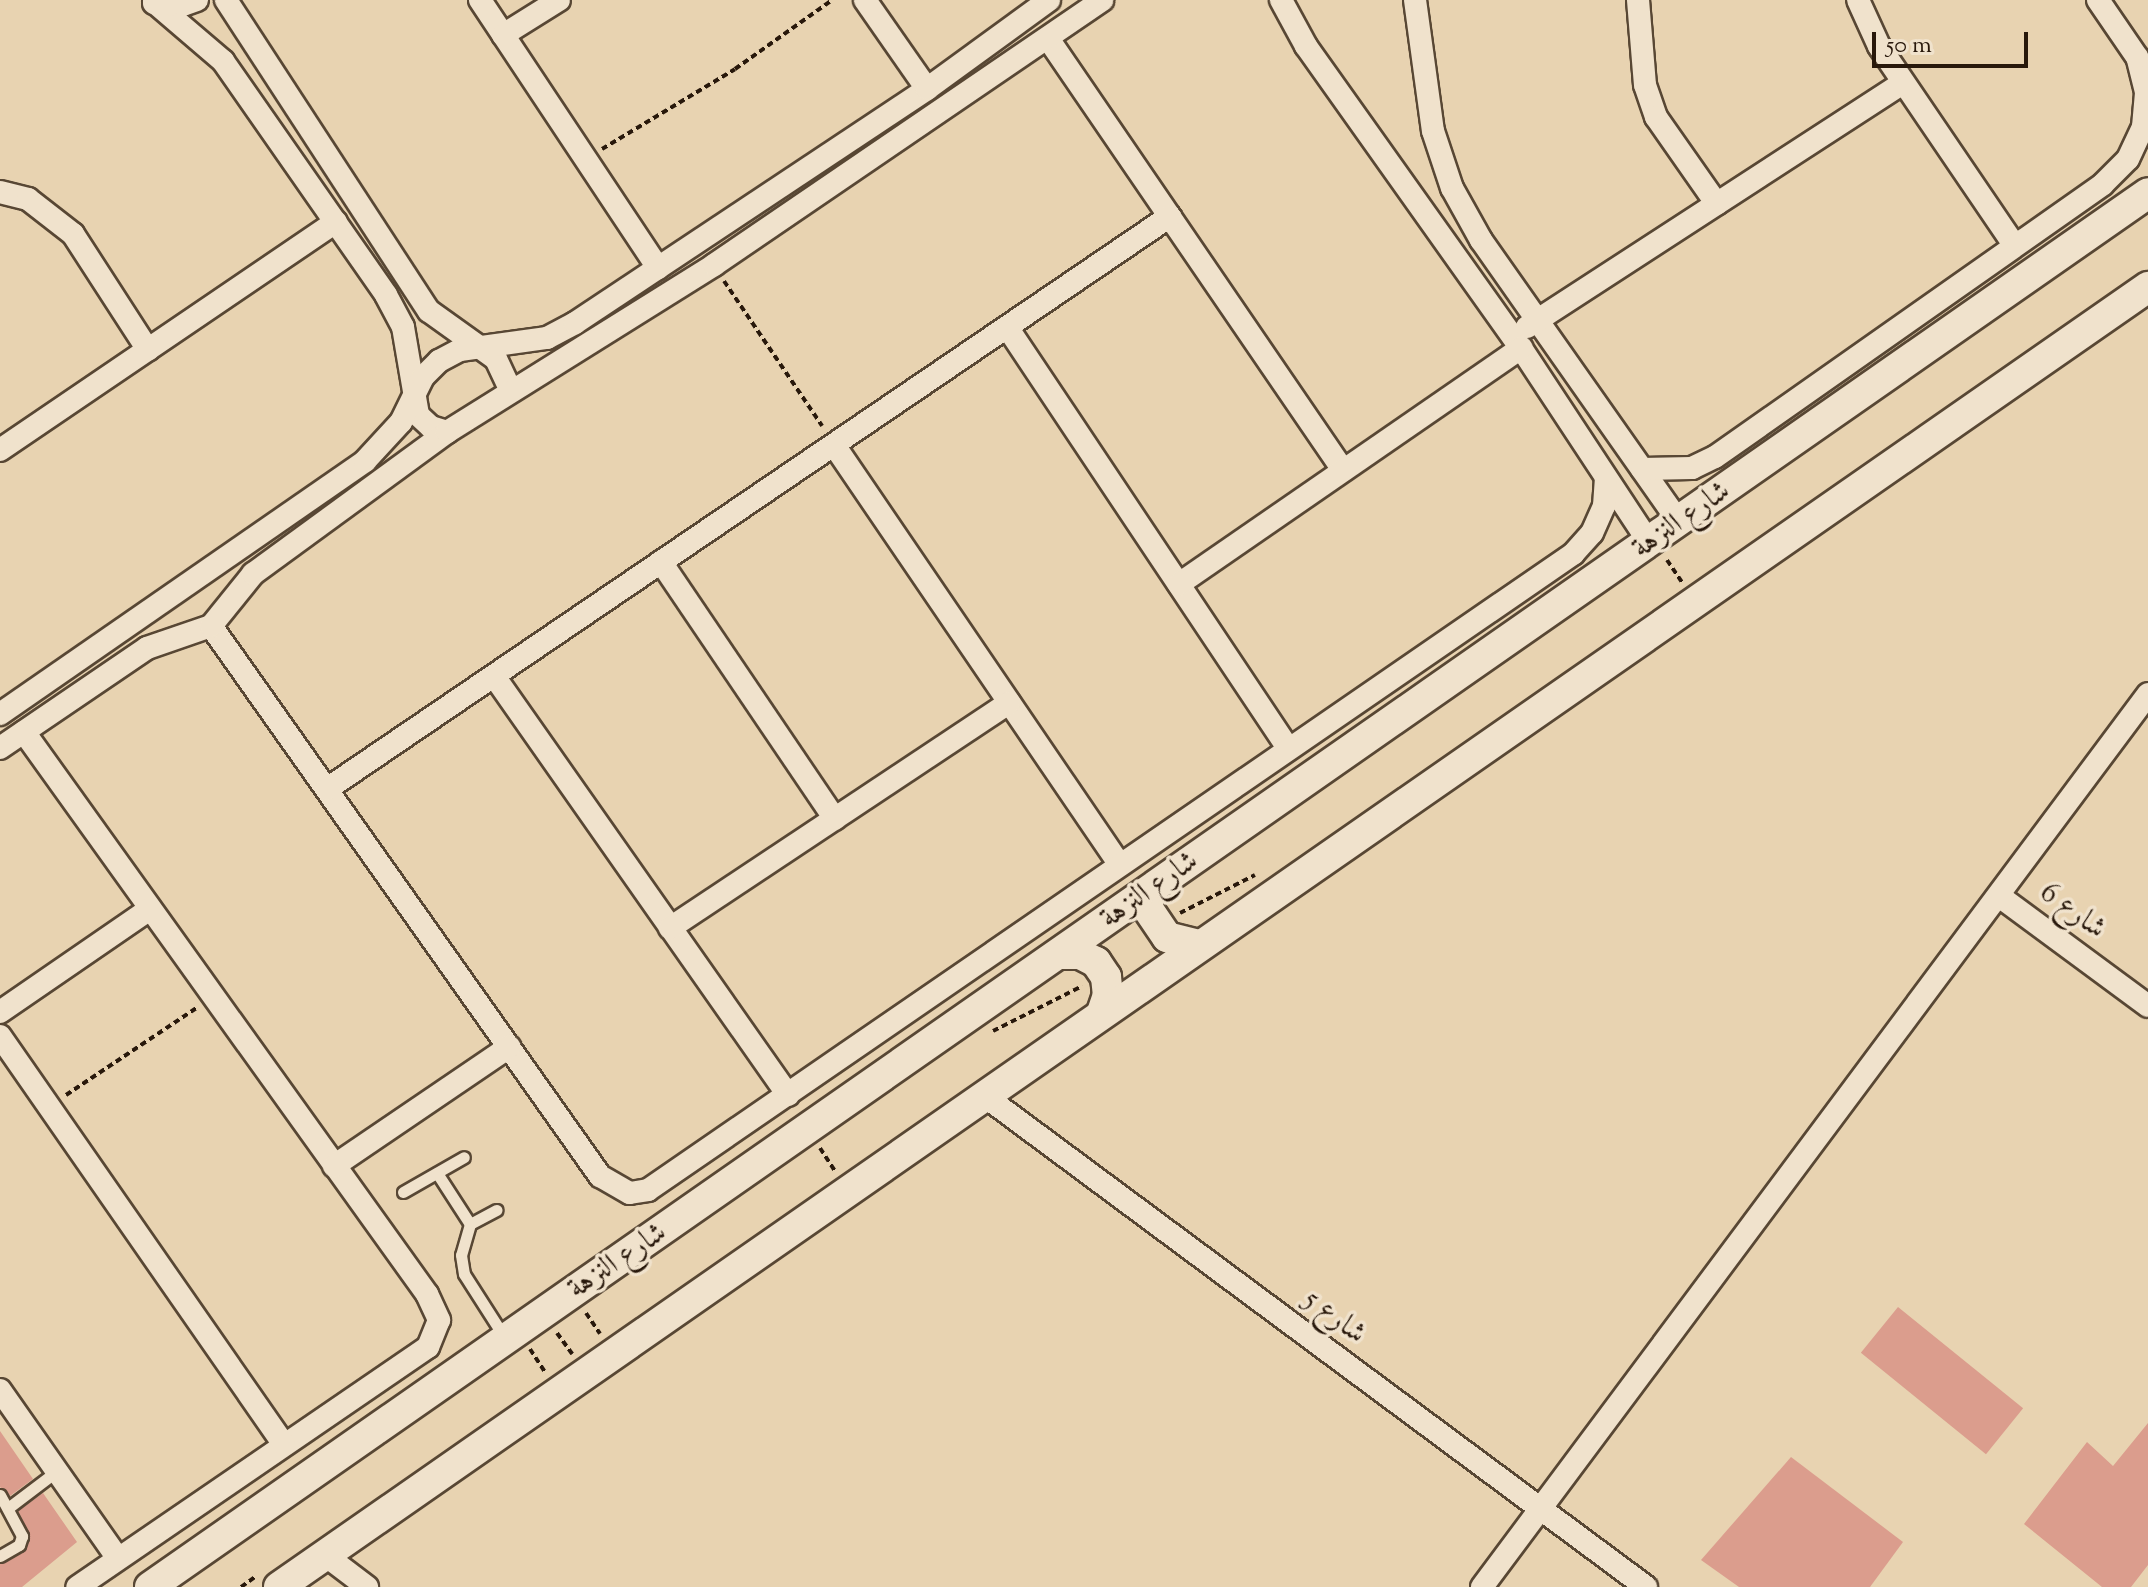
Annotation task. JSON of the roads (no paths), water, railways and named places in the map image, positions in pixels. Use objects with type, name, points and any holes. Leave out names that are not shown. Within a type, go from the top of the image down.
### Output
[{"type":"main road","name":"شارع النزهة","points":[[150,1587],[517,1349],[817,1143],[1062,954],[1160,900],[1656,554],[1680,523],[2148,193]]},
{"type":"main road","points":[[1095,1003],[1198,945],[1686,586],[2148,287]]},
{"type":"main road","points":[[1160,900],[1148,909],[1161,931],[1182,944],[1198,945]]},
{"type":"main road","points":[[273,1578],[325,1555],[838,1176],[986,1097],[1108,995],[1106,977],[1096,962],[1080,954],[1062,954]]},
{"type":"street","points":[[152,1],[183,5],[197,0]]},
{"type":"street","points":[[226,0],[429,311],[454,333],[483,346],[496,359],[511,391]]},
{"type":"street","points":[[480,0],[658,268]]},
{"type":"street","points":[[503,35],[559,0]]},
{"type":"street","points":[[865,0],[927,89]]},
{"type":"street","points":[[0,714],[365,461],[401,422],[413,398],[439,361],[483,346],[547,338],[927,89],[1049,0]]},
{"type":"street","points":[[0,748],[147,648],[211,626],[253,574],[447,432],[714,265],[1049,40],[1102,0]]},
{"type":"street","points":[[1281,0],[1306,46],[1517,342],[1656,554]]},
{"type":"street","points":[[1415,0],[1433,131],[1452,188],[1481,240],[1680,523]]},
{"type":"street","points":[[1638,0],[1645,85],[1656,117],[1717,204]]},
{"type":"street","points":[[1858,0],[1903,83],[2014,245]]},
{"type":"street","points":[[1642,469],[1692,468],[1715,457],[2103,184],[2128,159],[2143,127],[2146,92],[2137,57],[2098,0]]},
{"type":"street","points":[[152,1],[223,61],[336,222],[403,327],[412,362],[413,398],[431,427],[447,432]]},
{"type":"street","points":[[1049,40],[1343,470]]},
{"type":"street","points":[[1179,584],[1343,470],[1517,342],[1537,321],[1903,83]]},
{"type":"street","points":[[0,192],[28,199],[73,234],[148,350]]},
{"type":"street","points":[[327,789],[1170,216]]},
{"type":"street","points":[[0,450],[336,222]]},
{"type":"street","points":[[1007,327],[1288,748]]},
{"type":"street","points":[[834,445],[1120,865]]},
{"type":"street","points":[[211,626],[600,1176],[630,1193],[648,1190],[1573,554],[1592,533],[1604,506],[1606,478]]},
{"type":"street","points":[[661,562],[835,819]]},
{"type":"street","points":[[208,570],[223,582],[232,599]]},
{"type":"street","points":[[161,603],[164,622],[178,635]]},
{"type":"street","points":[[494,676],[788,1095]]},
{"type":"street","points":[[1482,1587],[2148,694]]},
{"type":"street","points":[[670,928],[1009,703]]},
{"type":"street","points":[[24,732],[435,1306],[439,1320],[428,1347],[77,1587]]},
{"type":"street","name":"شارع 6","points":[[1999,896],[2148,1006]]},
{"type":"street","points":[[0,1012],[150,909]]},
{"type":"street","points":[[0,1036],[284,1444]]},
{"type":"street","points":[[334,1166],[509,1047]]},
{"type":"street","name":"شارع 5","points":[[986,1097],[1646,1587]]},
{"type":"street","points":[[1,1393],[117,1557]]},
{"type":"street","points":[[325,1555],[367,1587]]},
{"type":"lane","points":[[403,1192],[464,1157]]},
{"type":"lane","points":[[437,1173],[470,1224],[461,1265],[517,1349]]},
{"type":"lane","points":[[470,1224],[496,1210]]},
{"type":"lane","points":[[8,1508],[57,1471]]},
{"type":"lane","points":[[0,1495],[22,1536],[19,1545],[0,1556]]}]
